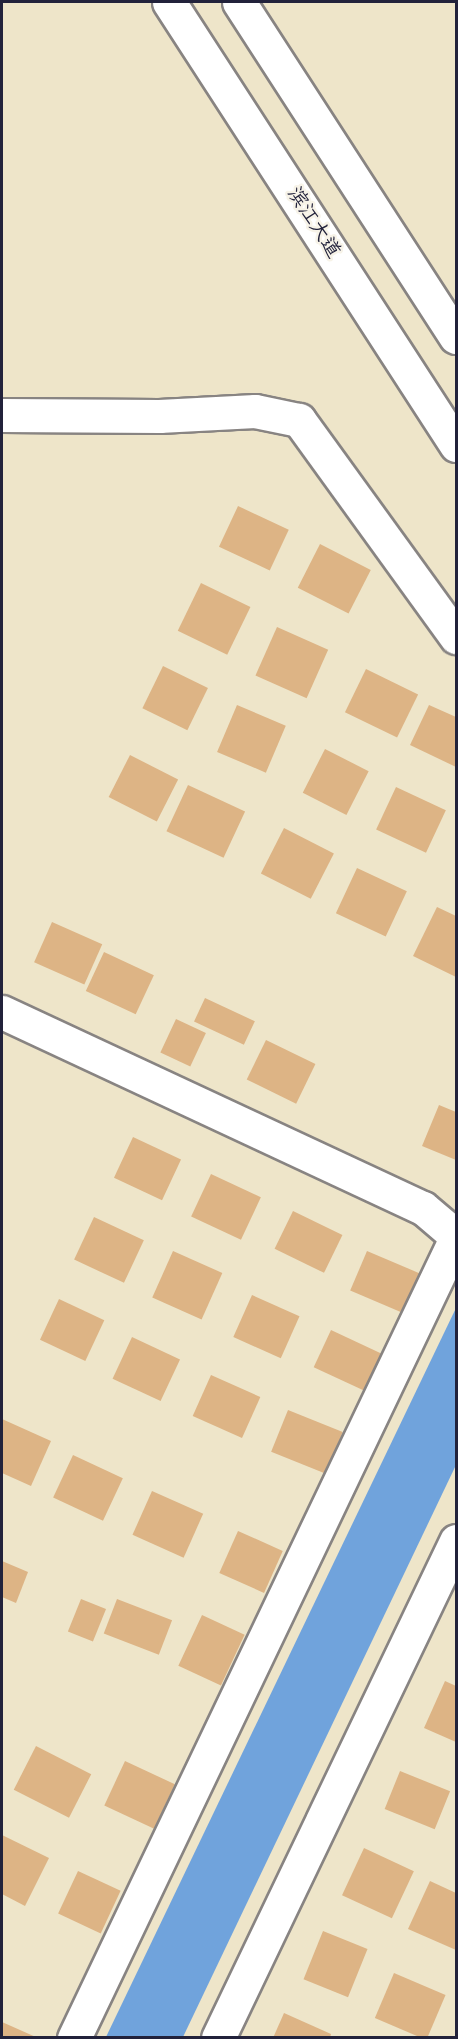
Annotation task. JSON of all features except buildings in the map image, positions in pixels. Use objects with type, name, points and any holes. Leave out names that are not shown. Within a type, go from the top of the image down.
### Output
[{"type":"street","name":"滨江大道","points":[[169,2],[456,445]]},
{"type":"street","points":[[239,2],[456,337]]},
{"type":"street","points":[[2,415],[159,416],[255,411],[299,420],[456,637]]},
{"type":"street","points":[[2,1012],[423,1208],[456,1237],[74,2037]]},
{"type":"street","points":[[218,2037],[456,1541]]},
{"type":"water","points":[[456,1308],[456,1465],[183,2037],[106,2037]]}]
